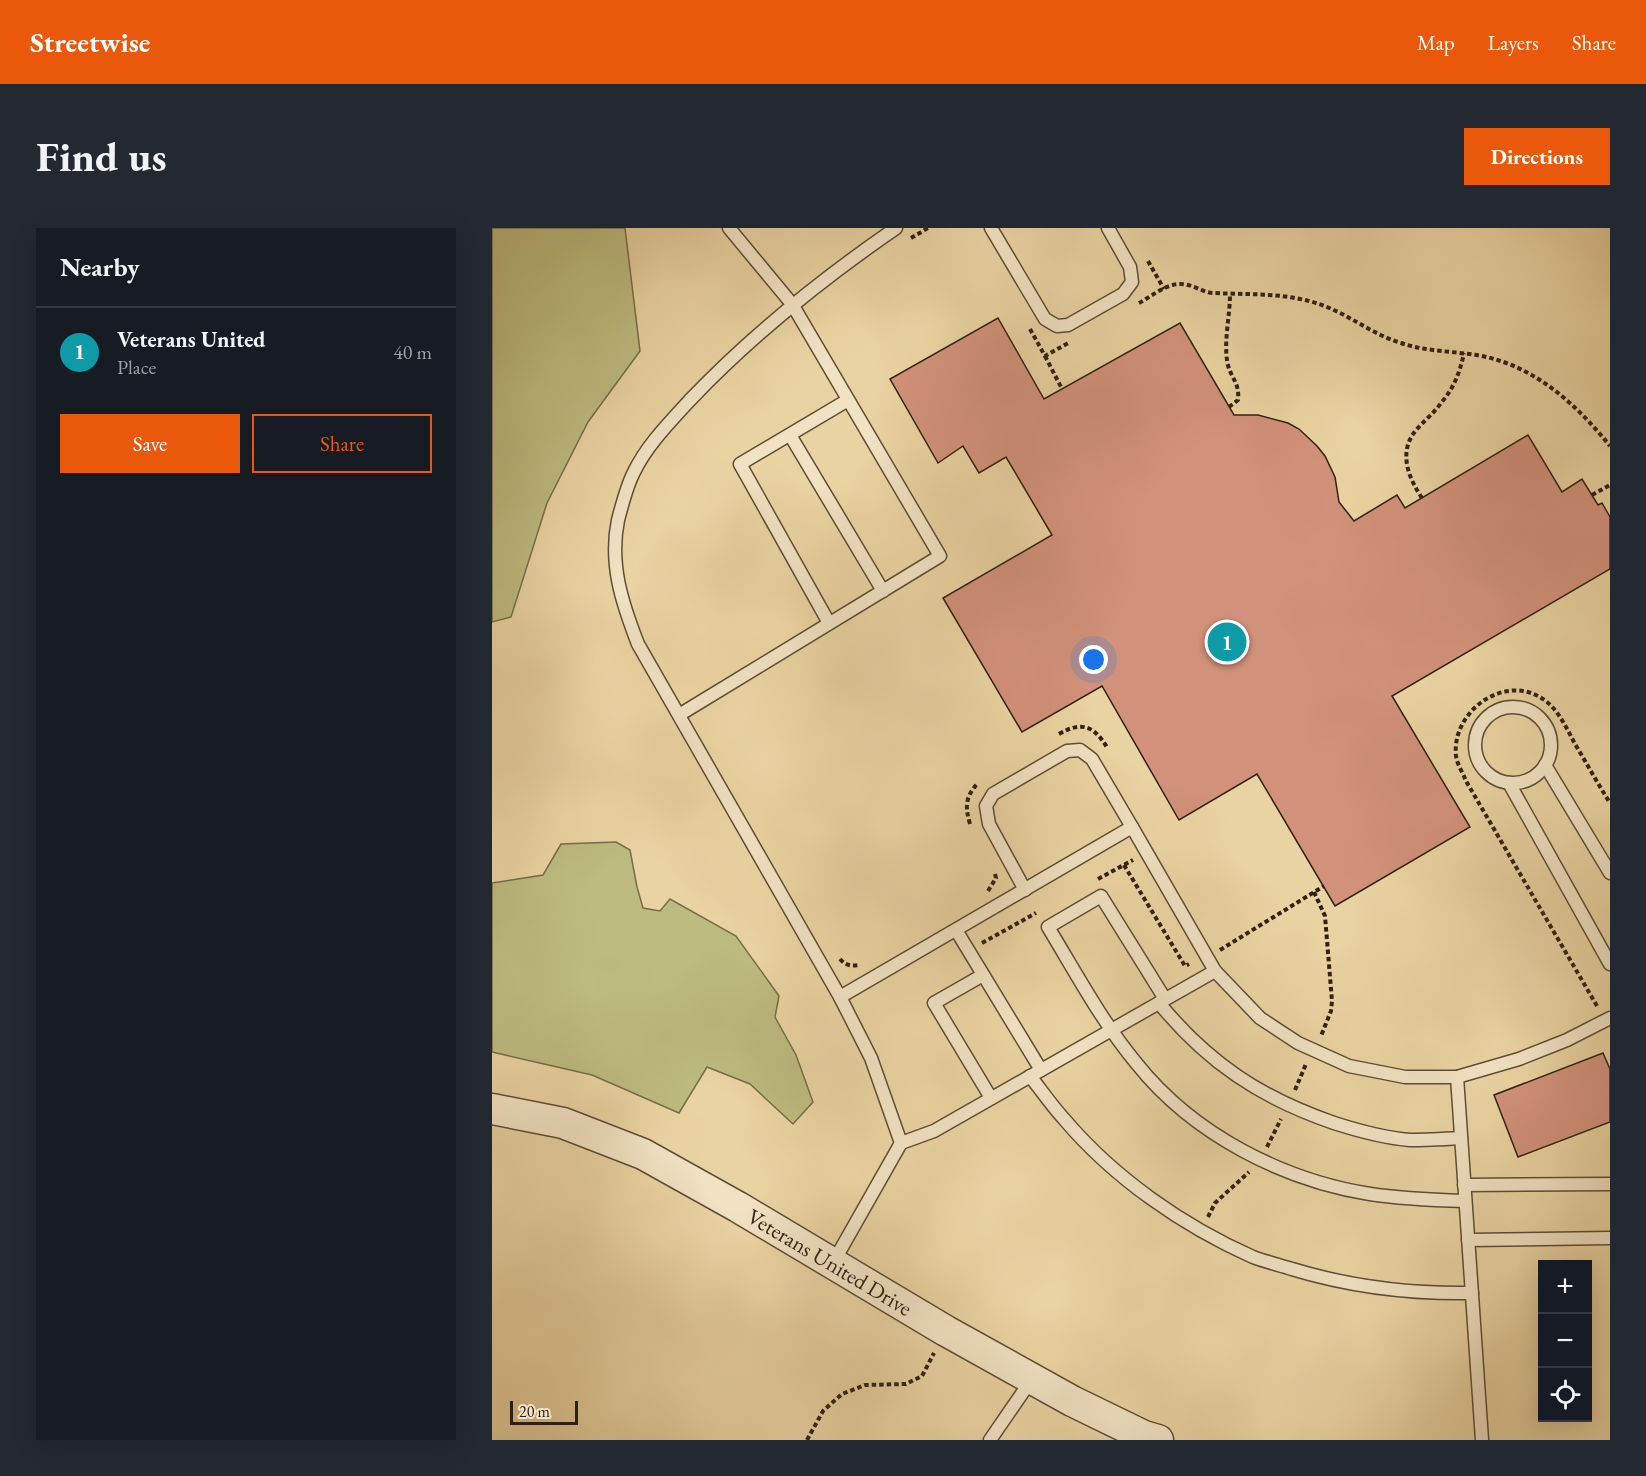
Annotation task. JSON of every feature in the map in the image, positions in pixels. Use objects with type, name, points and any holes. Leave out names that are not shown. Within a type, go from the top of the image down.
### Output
[{"type":"street","name":"Veterans United Drive","points":[[492,1109],[563,1123],[643,1154],[1032,1379],[1144,1436],[1158,1440]]},
{"type":"lane","points":[[679,715],[940,556],[792,304],[729,228]]},
{"type":"lane","points":[[896,228],[792,304],[711,378],[663,429],[633,472],[618,520],[615,562],[622,603],[638,644],[840,997],[871,1058],[901,1143]]},
{"type":"lane","points":[[991,228],[1045,319],[1057,326],[1068,325],[1123,294],[1132,282],[1130,267],[1108,228]]},
{"type":"lane","points":[[829,623],[740,464],[848,400]]},
{"type":"lane","points":[[790,435],[883,591]]},
{"type":"lane","points":[[1516,707],[1528,710],[1539,717],[1547,728],[1551,740],[1550,753],[1545,765],[1530,779],[1509,783],[1496,779],[1478,760],[1475,748],[1476,735],[1491,714],[1516,707]]},
{"type":"lane","points":[[1025,890],[989,824],[986,806],[993,794],[1067,751],[1080,750],[1092,759],[1215,971],[1260,1018],[1298,1043],[1348,1066],[1405,1077],[1456,1077],[1519,1059],[1567,1040],[1610,1018]]},
{"type":"lane","points":[[1545,765],[1610,873]]},
{"type":"lane","points":[[1509,783],[1610,964]]},
{"type":"lane","points":[[840,997],[1132,827]]},
{"type":"lane","points":[[1461,1138],[1410,1140],[1363,1133],[1288,1105],[1256,1089],[1222,1065],[1179,1028],[1101,896],[1048,927],[1111,1030],[1138,1065],[1171,1100],[1215,1135],[1261,1160],[1314,1181],[1368,1193],[1411,1199],[1465,1201]]},
{"type":"lane","points":[[956,930],[1064,1120],[1111,1167],[1151,1198],[1202,1231],[1255,1258],[1310,1274],[1375,1288],[1426,1293],[1472,1293]]},
{"type":"lane","points":[[833,1263],[901,1143],[934,1131],[1215,971]]},
{"type":"lane","points":[[983,975],[934,1003],[991,1098]]},
{"type":"lane","points":[[1456,1077],[1482,1440]]},
{"type":"lane","points":[[1464,1185],[1610,1184]]},
{"type":"lane","points":[[1468,1240],[1610,1238]]},
{"type":"lane","points":[[990,1440],[1032,1379]]},
{"type":"path","points":[[1134,306],[1173,284],[1187,284],[1209,293],[1287,296],[1327,307],[1367,329],[1400,343],[1430,350],[1486,357],[1518,369],[1552,387],[1576,406],[1610,446]]},
{"type":"path","points":[[1229,407],[1238,400],[1239,393],[1238,384],[1228,371],[1226,357],[1230,294]]},
{"type":"path","points":[[1028,327],[1046,356],[1062,389]]},
{"type":"path","points":[[1046,356],[1075,339]]},
{"type":"path","points":[[1422,498],[1412,484],[1406,466],[1406,449],[1414,432],[1442,402],[1453,386],[1464,353]]},
{"type":"path","points":[[1592,495],[1610,485]]},
{"type":"path","points":[[1124,865],[1185,966],[1221,949],[1324,886]]},
{"type":"path","points":[[1202,1231],[1215,1203],[1261,1160],[1313,1050],[1327,1026],[1332,1000],[1325,916],[1314,892]]},
{"type":"path","points":[[807,1440],[823,1411],[842,1394],[865,1385],[906,1384],[922,1376],[946,1331]]},
{"type":"shaded area","points":[[492,228],[625,228],[640,351],[588,422],[547,503],[511,617],[492,622]]},
{"type":"shaded area","points":[[616,842],[630,850],[643,908],[660,911],[670,899],[736,936],[779,996],[775,1017],[796,1055],[813,1102],[793,1124],[750,1084],[707,1067],[679,1113],[592,1075],[492,1052],[492,883],[543,875],[561,844]]},
{"type":"building","points":[[998,318],[1044,399],[1180,323],[1234,415],[1258,415],[1288,423],[1299,429],[1317,446],[1325,456],[1335,477],[1339,502],[1354,521],[1397,495],[1405,508],[1528,435],[1562,492],[1582,479],[1598,505],[1602,503],[1610,517],[1610,569],[1392,696],[1470,827],[1335,906],[1257,774],[1179,820],[1102,686],[1022,732],[943,598],[1052,535],[1006,457],[979,473],[963,446],[938,463],[890,379]]},
{"type":"building","points":[[1603,1053],[1610,1069],[1610,1122],[1518,1157],[1494,1095]]},
{"type":"place","name":"Veterans United","points":[[1227,642]]}]
